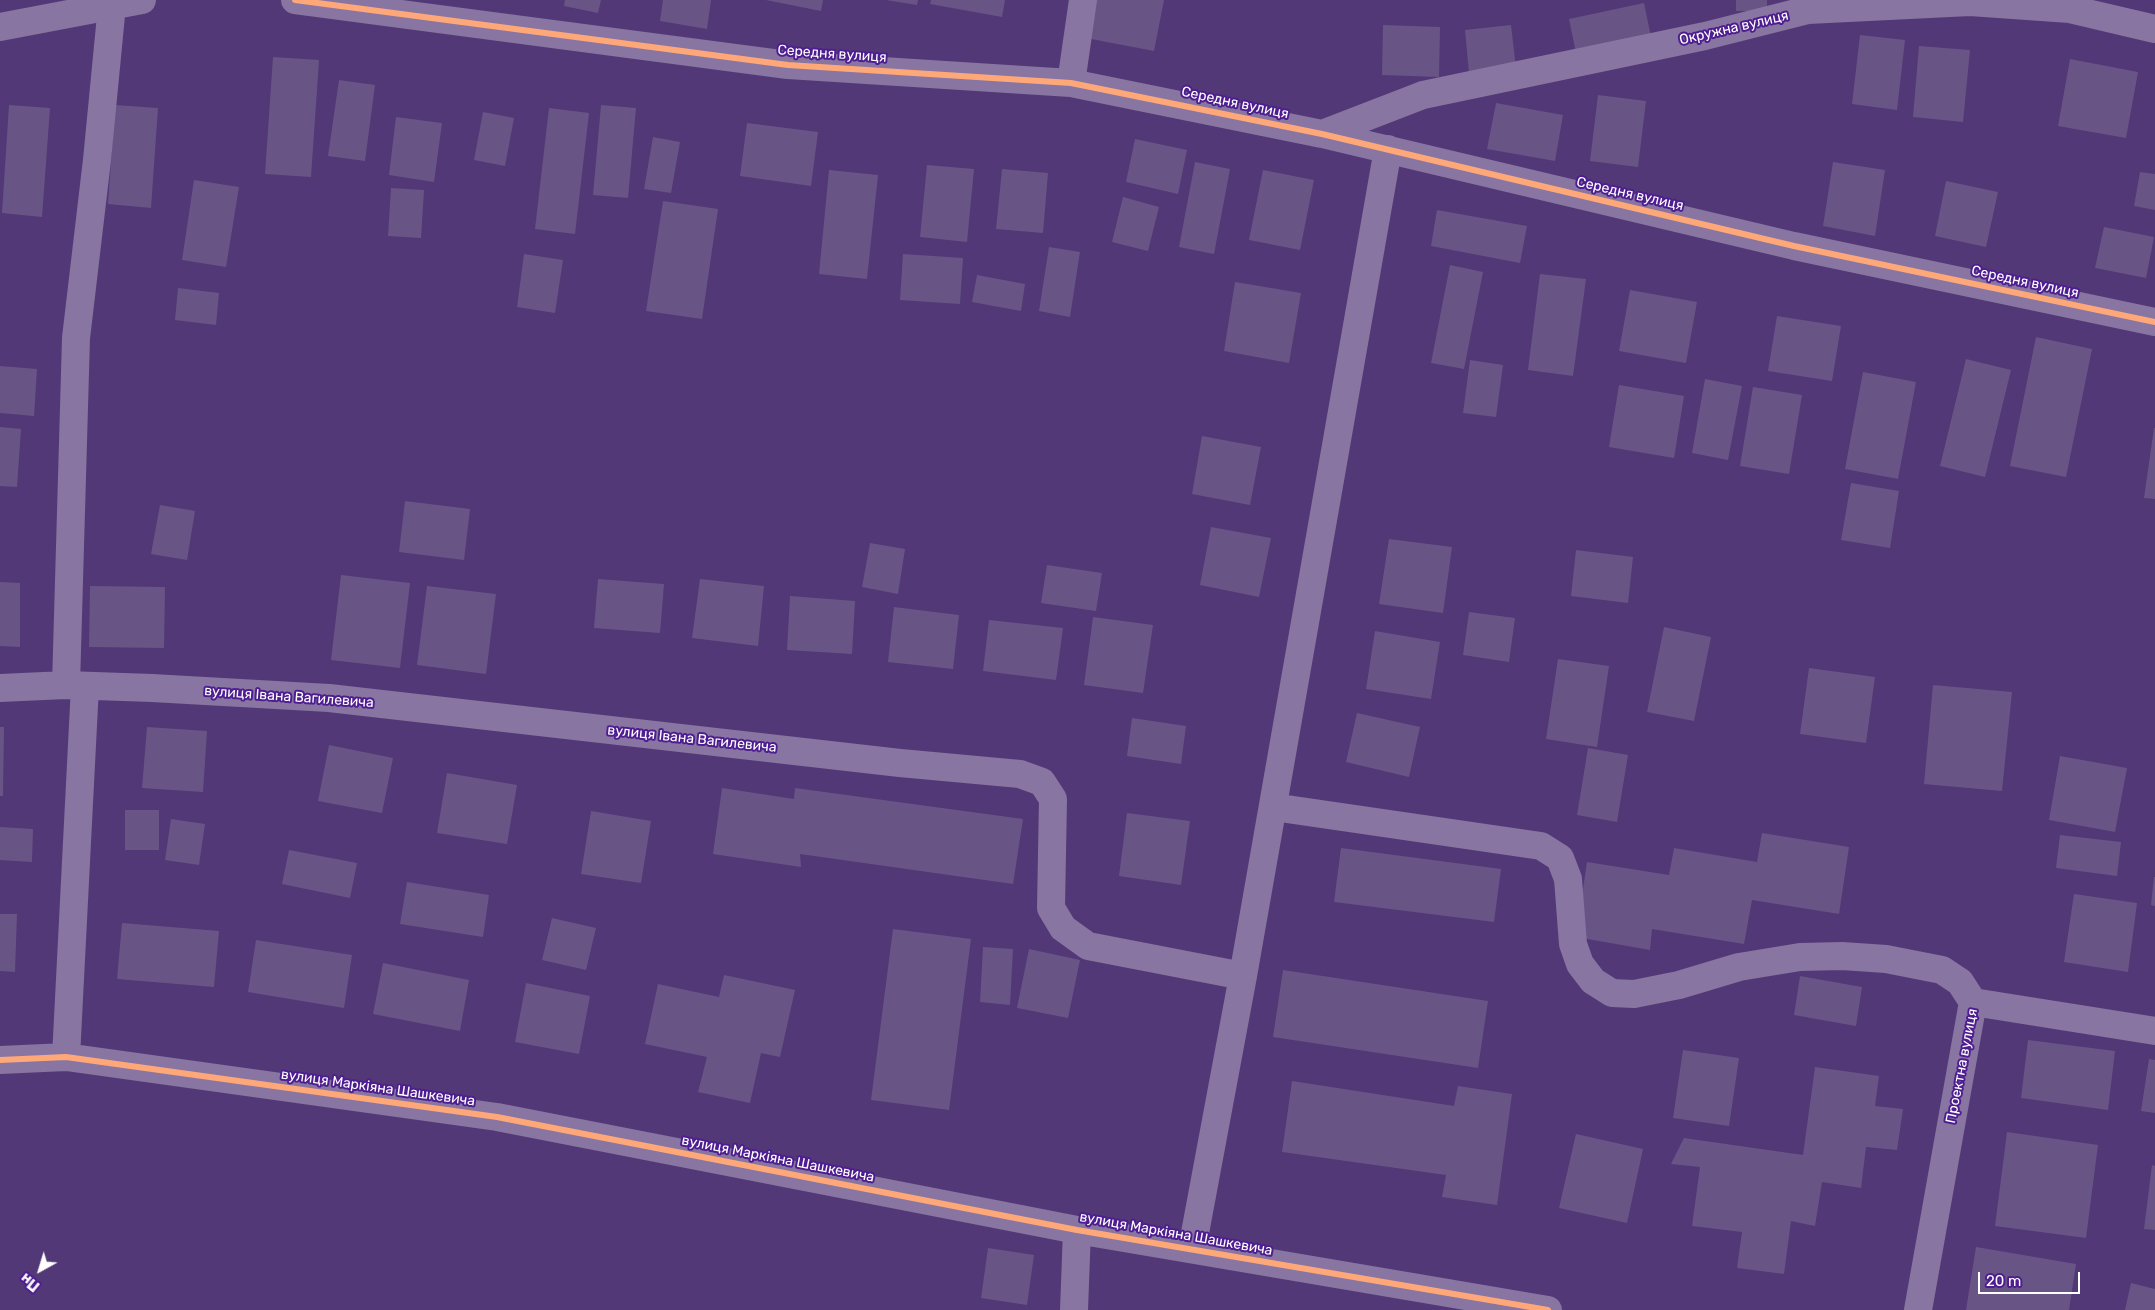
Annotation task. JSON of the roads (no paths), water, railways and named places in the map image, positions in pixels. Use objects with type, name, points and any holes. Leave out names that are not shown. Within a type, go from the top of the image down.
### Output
[{"type":"street","points":[[0,27],[142,0]]},
{"type":"street","name":"Середня вулиця","points":[[294,0],[788,65],[1071,83],[1322,134],[1794,246],[2155,322]]},
{"type":"street","points":[[1071,83],[1083,0]]},
{"type":"street","name":"Окружна вулиця","points":[[1322,134],[1423,95],[1705,36],[1808,10],[1970,2],[2070,9],[2155,29]]},
{"type":"street","points":[[66,1057],[76,686],[76,338],[112,5]]},
{"type":"street","points":[[1192,1249],[1243,976],[1388,149]]},
{"type":"street","name":"вулиця Івана Вагилевича","points":[[0,688],[76,686],[152,688],[329,698],[900,763],[1020,774],[1042,782],[1053,799],[1051,908],[1063,928],[1088,946],[1243,976]]},
{"type":"street","points":[[1273,807],[1542,846],[1560,858],[1568,879],[1573,944],[1580,964],[1593,980],[1612,993],[1634,994],[1679,986],[1739,967],[1800,957],[1842,956],[1886,959],[1942,970],[1960,982],[1973,1002]]},
{"type":"street","name":"Проектна вулиця","points":[[1918,1310],[1973,1002],[2155,1031]]},
{"type":"street","name":"вулиця Маркіяна Шашкевича","points":[[0,1060],[66,1057],[497,1117],[1077,1230],[1548,1310]]},
{"type":"street","points":[[1074,1310],[1077,1230]]}]
